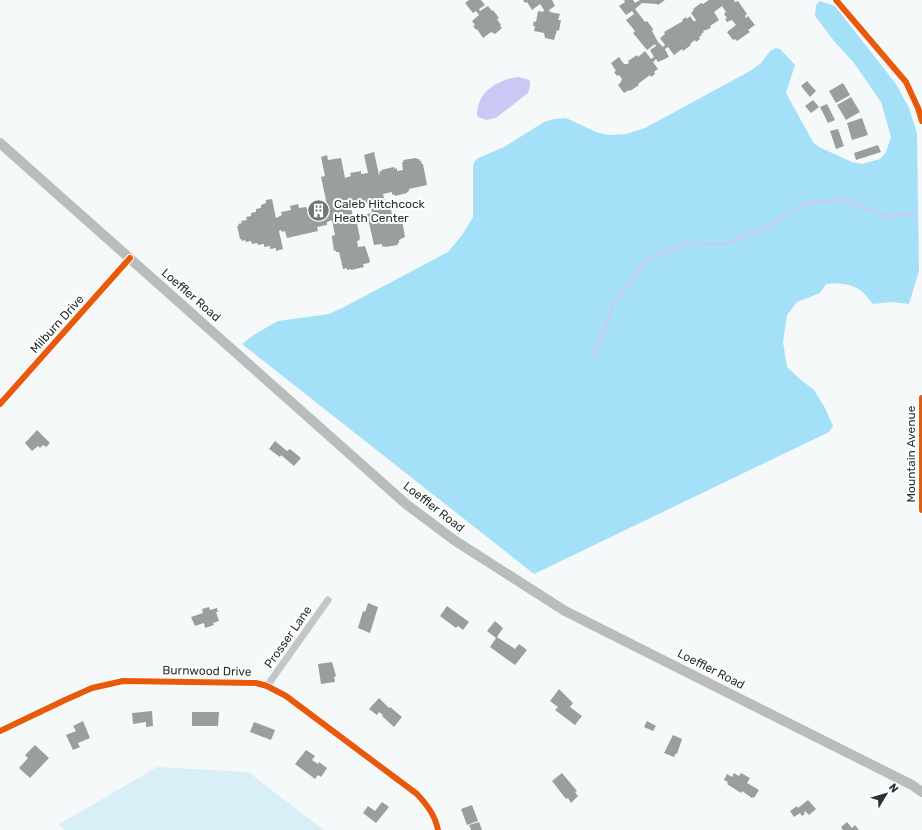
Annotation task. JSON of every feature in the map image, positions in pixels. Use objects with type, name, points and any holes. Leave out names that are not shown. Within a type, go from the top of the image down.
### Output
[{"type":"main road","name":"Loeffler Road","points":[[0,143],[406,504],[454,540],[565,611],[912,785],[922,792]]},
{"type":"street","points":[[836,0],[906,82],[918,108],[922,121]]},
{"type":"street","name":"Milburn Drive","points":[[0,404],[130,258]]},
{"type":"street","name":"Mountain Avenue","points":[[922,398],[922,510]]},
{"type":"street","name":"Prosser Lane","points":[[267,686],[328,600]]},
{"type":"street","name":"Burnwood Drive","points":[[0,731],[92,688],[124,681],[256,683],[267,686],[286,696],[417,794],[430,808],[438,830]]},
{"type":"shaded area","points":[[820,1],[835,6],[896,84],[909,108],[917,133],[919,271],[909,304],[891,302],[873,304],[864,293],[852,286],[839,283],[830,283],[826,284],[820,293],[797,302],[787,315],[783,342],[787,367],[814,390],[825,408],[833,426],[829,432],[534,574],[242,344],[255,334],[278,321],[329,314],[448,252],[462,235],[473,217],[473,167],[474,162],[478,158],[504,147],[544,122],[554,119],[566,118],[596,132],[608,135],[626,134],[645,128],[750,71],[761,63],[770,51],[776,48],[780,49],[795,65],[786,93],[813,142],[819,147],[852,162],[862,164],[880,159],[886,152],[891,137],[881,102],[854,63],[834,41],[815,16],[816,5]]},
{"type":"shaded area","points":[[518,77],[530,81],[528,93],[496,118],[486,120],[478,117],[477,112],[480,102],[492,86],[505,80]]},
{"type":"shaded area","points":[[157,767],[248,772],[324,830],[65,830],[58,825]]},
{"type":"building","points":[[469,0],[481,0],[485,5],[479,9],[480,11],[488,6],[492,11],[493,10],[499,18],[497,19],[502,28],[495,34],[491,32],[483,38],[473,26],[475,25],[472,21],[479,15],[476,11],[473,13],[465,3]]},
{"type":"building","points":[[523,0],[552,0],[555,6],[549,10],[550,12],[560,14],[558,20],[561,20],[559,31],[557,30],[554,40],[545,38],[544,33],[534,31],[534,21],[536,22],[538,11],[543,12],[544,10],[540,4],[532,10],[527,2],[525,3]]},
{"type":"building","points":[[624,0],[633,0],[635,3],[640,0],[665,0],[658,5],[642,3],[635,9],[645,22],[647,21],[653,29],[652,31],[658,42],[663,47],[665,45],[660,38],[665,34],[664,32],[683,21],[682,20],[686,17],[687,19],[690,16],[694,22],[696,20],[691,13],[694,10],[693,9],[701,3],[703,4],[709,0],[738,1],[747,14],[745,16],[746,18],[748,16],[755,25],[748,30],[750,32],[737,41],[735,39],[733,40],[727,32],[736,25],[732,20],[727,22],[725,19],[727,18],[724,14],[726,12],[722,6],[714,12],[719,20],[710,26],[711,28],[703,31],[704,32],[701,34],[702,35],[699,37],[700,39],[696,42],[695,40],[683,51],[682,49],[674,55],[668,47],[665,49],[669,57],[658,62],[656,59],[653,62],[658,69],[654,72],[655,74],[651,77],[650,75],[638,84],[639,85],[624,93],[618,85],[622,79],[614,72],[616,71],[611,63],[619,57],[624,64],[627,64],[629,63],[628,61],[637,55],[638,57],[645,51],[651,59],[654,57],[650,50],[656,46],[655,44],[647,50],[633,33],[635,31],[626,20],[634,14],[632,11],[626,15],[619,6],[625,2]]},
{"type":"building","points":[[807,81],[816,91],[810,97],[801,86]]},
{"type":"building","points":[[843,83],[850,95],[836,103],[829,91]]},
{"type":"building","points":[[851,97],[860,112],[846,120],[837,105]]},
{"type":"building","points":[[813,100],[819,107],[811,113],[805,106]]},
{"type":"building","points":[[827,104],[835,120],[828,123],[820,107]]},
{"type":"building","points":[[862,118],[868,135],[852,140],[847,123]]},
{"type":"building","points":[[838,129],[844,146],[836,149],[830,131]]},
{"type":"building","points":[[878,145],[881,152],[856,160],[854,153]]},
{"type":"building","name":"Caleb Hitchcock Heath Center","points":[[374,152],[379,175],[379,172],[382,171],[381,170],[394,167],[395,169],[397,168],[397,171],[403,170],[403,160],[416,158],[423,164],[427,185],[409,189],[407,193],[395,196],[394,194],[392,195],[392,192],[383,194],[385,202],[389,201],[392,215],[395,215],[396,222],[402,220],[405,237],[399,240],[398,245],[382,247],[382,244],[374,245],[367,214],[372,213],[370,203],[351,208],[353,224],[357,223],[360,238],[360,240],[357,241],[358,247],[365,246],[370,261],[369,263],[363,264],[364,267],[351,270],[347,270],[347,268],[343,269],[339,252],[336,252],[336,250],[334,251],[332,236],[335,235],[332,220],[327,222],[327,225],[317,227],[318,231],[287,238],[285,231],[279,231],[283,249],[276,251],[276,248],[270,249],[270,246],[264,247],[264,244],[252,244],[251,241],[246,242],[245,240],[242,241],[240,239],[237,226],[239,226],[238,224],[242,223],[241,221],[247,220],[246,217],[251,216],[251,213],[256,212],[256,209],[261,208],[261,205],[266,203],[266,200],[272,199],[276,218],[282,215],[281,212],[291,210],[290,206],[298,204],[299,208],[306,207],[307,209],[327,205],[321,177],[325,176],[321,157],[327,155],[328,160],[341,158],[345,178],[351,176],[350,173],[361,171],[361,174],[368,173],[364,155]]},
{"type":"building","points":[[37,430],[50,443],[46,447],[43,445],[40,448],[38,446],[32,451],[25,443]]},
{"type":"building","points":[[275,441],[287,451],[290,449],[301,458],[294,466],[281,455],[280,457],[269,449]]},
{"type":"building","points":[[368,603],[378,607],[370,633],[358,628],[363,611],[365,612]]},
{"type":"building","points":[[447,606],[469,622],[463,630],[458,626],[456,628],[440,616]]},
{"type":"building","points":[[209,607],[210,610],[217,608],[218,612],[216,612],[219,621],[213,623],[214,625],[205,628],[204,623],[195,626],[191,617],[203,613],[202,609]]},
{"type":"building","points":[[495,621],[503,628],[497,637],[515,649],[519,644],[527,650],[515,665],[490,647],[496,638],[487,631]]},
{"type":"building","points":[[332,662],[336,676],[334,677],[335,682],[321,684],[318,664]]},
{"type":"building","points":[[559,689],[573,703],[570,707],[582,716],[575,725],[555,710],[558,707],[550,701]]},
{"type":"building","points":[[379,698],[389,708],[390,707],[402,717],[394,727],[379,712],[377,715],[369,709]]},
{"type":"building","points":[[152,711],[153,726],[146,727],[146,722],[133,724],[132,713]]},
{"type":"building","points":[[192,712],[219,712],[218,726],[192,726]]},
{"type":"building","points":[[83,721],[90,738],[78,743],[80,747],[73,750],[66,735],[76,731],[73,726]]},
{"type":"building","points":[[647,721],[656,726],[653,731],[644,727]]},
{"type":"building","points":[[254,722],[275,730],[271,740],[250,732]]},
{"type":"building","points":[[673,735],[682,739],[677,754],[676,753],[674,757],[664,753]]},
{"type":"building","points":[[35,745],[49,758],[30,778],[19,768],[28,758],[25,755]]},
{"type":"building","points":[[306,750],[315,756],[312,760],[318,764],[319,762],[327,768],[321,777],[318,775],[315,779],[295,764]]},
{"type":"building","points":[[562,773],[577,791],[575,792],[578,796],[571,803],[552,781]]},
{"type":"building","points":[[734,773],[739,776],[741,773],[750,778],[747,783],[759,790],[754,798],[742,791],[741,793],[727,784],[728,782],[724,780],[727,774],[732,777]]},
{"type":"building","points":[[808,800],[816,809],[809,815],[805,811],[805,814],[802,816],[800,813],[794,817],[790,811],[797,806],[798,808]]},
{"type":"building","points":[[382,802],[389,807],[376,823],[363,813],[368,806],[375,811]]},
{"type":"building","points":[[472,805],[478,821],[467,825],[461,809]]},
{"type":"building","points":[[479,822],[482,830],[471,830],[469,825]]},
{"type":"building","points":[[847,822],[852,828],[855,825],[859,830],[843,830],[841,827]]},
{"type":"waterway","points":[[594,357],[612,307],[645,261],[685,243],[726,244],[776,222],[804,204],[841,199],[887,216],[915,214]]},
{"type":"cycle path","points":[[836,0],[906,82],[918,108],[922,121]]},
{"type":"cycle path","points":[[0,404],[130,258]]},
{"type":"cycle path","points":[[922,398],[922,510]]},
{"type":"cycle path","points":[[0,731],[92,688],[123,681],[256,683],[267,686],[286,696],[417,794],[430,810],[438,830]]},
{"type":"place","name":"Caleb Hitchcock Heath Center","points":[[319,211]]}]
